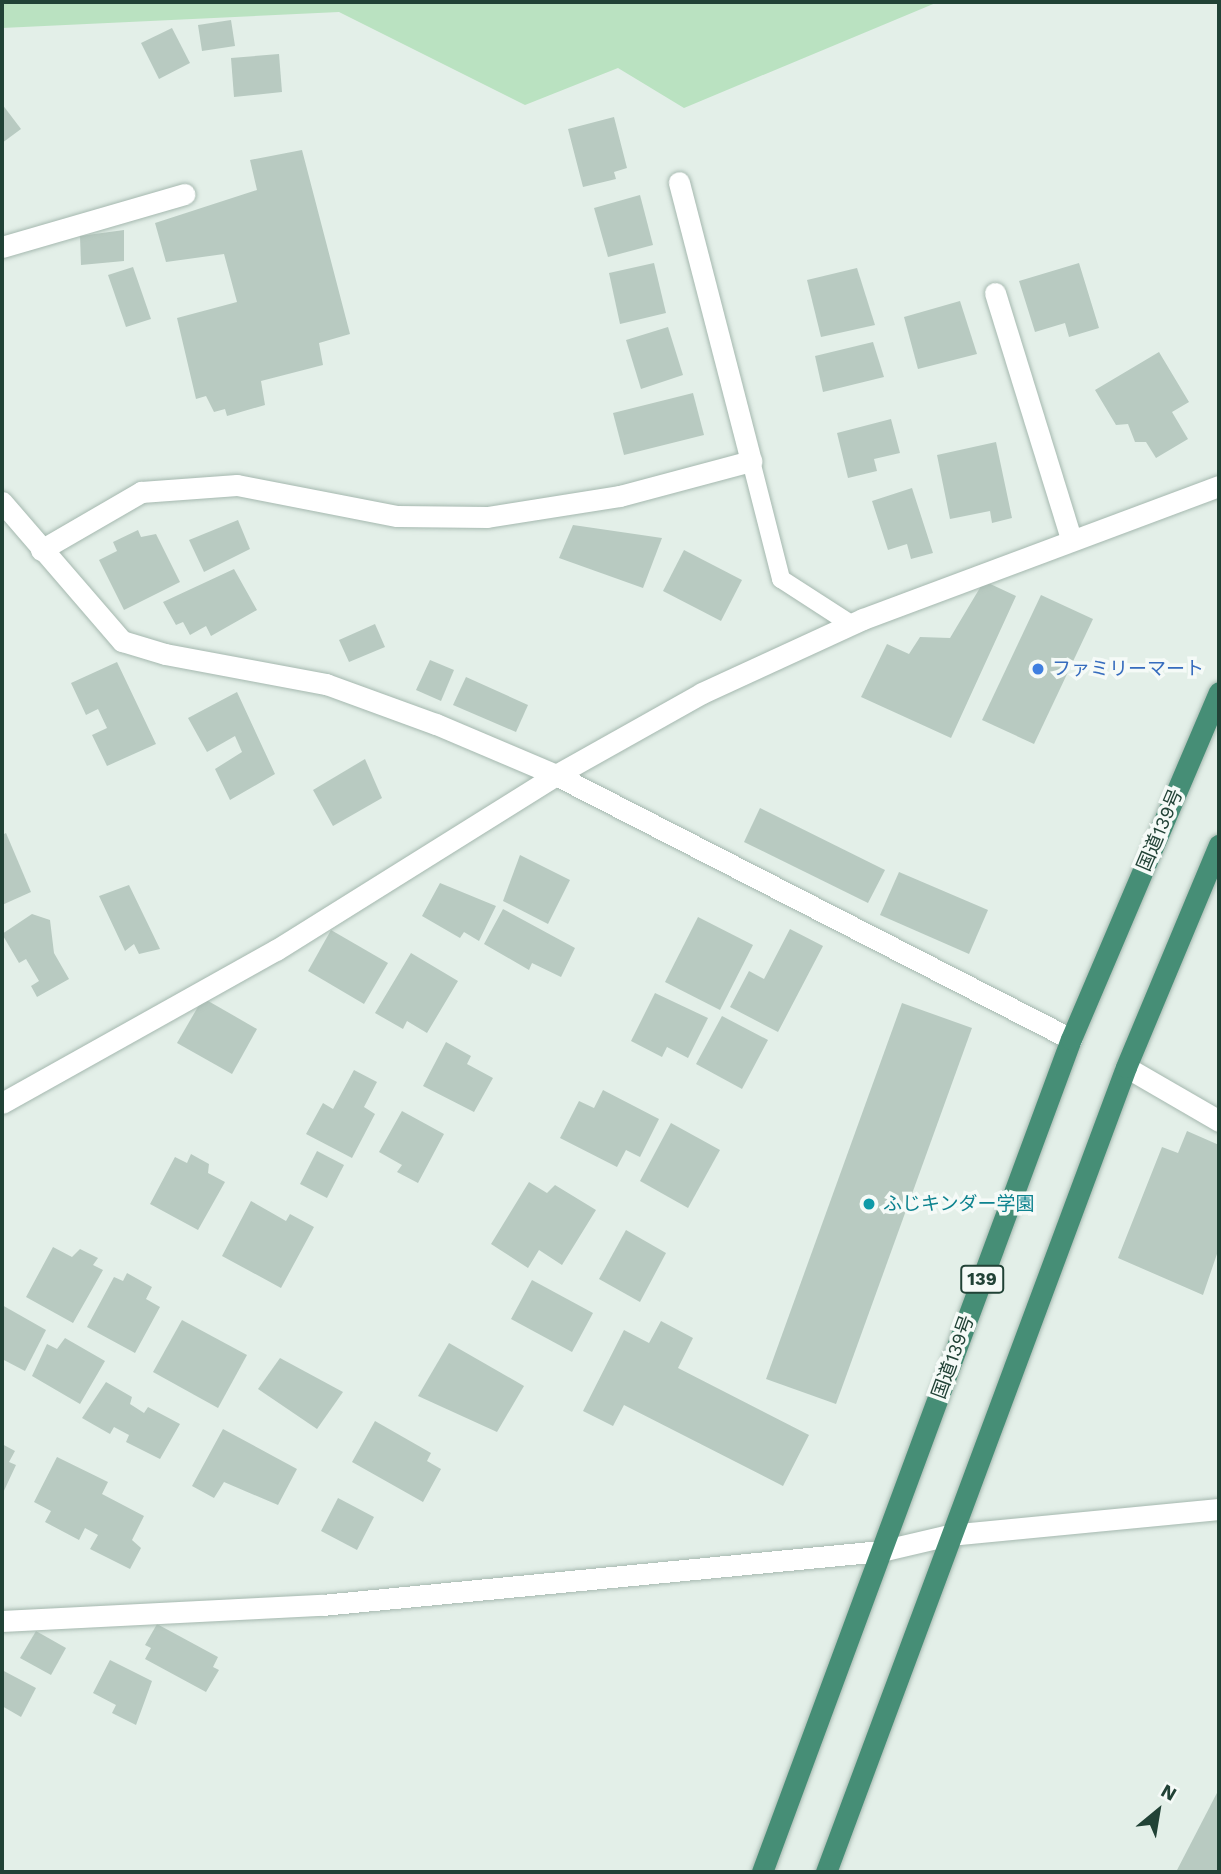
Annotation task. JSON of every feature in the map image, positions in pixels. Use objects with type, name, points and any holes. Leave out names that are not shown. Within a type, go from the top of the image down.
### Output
[{"type":"highway","name":"国道139号","points":[[762,1872],[1071,1039],[1219,692]]},
{"type":"highway","points":[[826,1872],[1126,1067],[1219,845]]},
{"type":"street","points":[[41,550],[141,492],[237,485],[397,516],[487,517],[620,496],[751,461],[679,182]]},
{"type":"street","points":[[2,247],[184,194]]},
{"type":"street","points":[[995,293],[1071,539]]},
{"type":"street","points":[[2,1102],[276,950],[556,775],[702,693],[852,625],[1071,539],[1219,486]]},
{"type":"street","points":[[2,502],[122,640],[165,654],[326,684],[556,775],[1071,1039]]},
{"type":"street","points":[[1126,1067],[1219,1121]]},
{"type":"street","points":[[2,1621],[322,1605],[881,1551],[950,1535],[1219,1509]]},
{"type":"lane","points":[[751,461],[781,579],[852,625]]},
{"type":"green space","points":[[2,2],[938,2],[684,108],[618,68],[525,105],[339,12],[2,28]]},
{"type":"building","points":[[231,20],[235,46],[202,51],[198,25]]},
{"type":"building","points":[[172,28],[190,63],[159,79],[141,43]]},
{"type":"building","points":[[279,54],[282,92],[234,97],[231,58]]},
{"type":"building","points":[[2,104],[21,129],[2,143]]},
{"type":"building","points":[[614,117],[627,168],[614,172],[616,179],[583,187],[568,129]]},
{"type":"building","points":[[302,150],[350,334],[319,343],[323,365],[261,381],[265,405],[227,416],[225,409],[214,412],[206,396],[196,399],[177,318],[237,302],[224,254],[166,262],[155,223],[257,190],[250,160]]},
{"type":"building","points":[[640,195],[653,245],[608,257],[594,208]]},
{"type":"building","points":[[124,230],[124,261],[81,265],[80,236]]},
{"type":"building","points":[[654,263],[666,313],[620,324],[609,273]]},
{"type":"building","points":[[1079,263],[1099,328],[1069,337],[1065,323],[1035,332],[1019,281]]},
{"type":"building","points":[[133,267],[151,319],[126,327],[108,275]]},
{"type":"building","points":[[857,268],[875,325],[821,337],[807,280]]},
{"type":"building","points":[[960,301],[977,354],[918,369],[904,317]]},
{"type":"building","points":[[668,327],[683,375],[641,389],[626,340]]},
{"type":"building","points":[[873,342],[884,377],[823,392],[815,356]]},
{"type":"building","points":[[1159,352],[1189,402],[1172,412],[1188,439],[1156,458],[1146,442],[1135,442],[1128,424],[1116,425],[1095,390]]},
{"type":"building","points":[[693,393],[704,435],[624,455],[613,413]]},
{"type":"building","points":[[891,419],[900,453],[874,459],[877,471],[848,478],[837,433]]},
{"type":"building","points":[[996,442],[1012,518],[992,523],[990,511],[950,519],[937,455]]},
{"type":"building","points":[[912,488],[933,553],[911,559],[907,544],[888,550],[872,501]]},
{"type":"building","points":[[238,520],[250,549],[204,572],[189,540]]},
{"type":"building","points":[[573,525],[662,538],[643,588],[559,558]]},
{"type":"building","points":[[138,530],[141,537],[156,534],[180,582],[124,610],[99,560],[117,551],[113,542]]},
{"type":"building","points":[[684,550],[742,580],[721,621],[663,591]]},
{"type":"building","points":[[234,569],[257,610],[211,636],[206,626],[190,635],[183,622],[176,625],[163,602]]},
{"type":"building","points":[[984,581],[1016,596],[951,738],[861,697],[887,644],[909,654],[920,637],[950,638]]},
{"type":"building","name":"ファミリーマート","points":[[1041,595],[1093,619],[1034,744],[982,720]]},
{"type":"building","points":[[375,624],[385,647],[349,662],[339,640]]},
{"type":"building","points":[[430,660],[454,670],[441,701],[416,690]]},
{"type":"building","points":[[117,662],[156,744],[107,766],[92,735],[107,728],[98,709],[86,715],[71,683]]},
{"type":"building","points":[[466,677],[528,705],[516,732],[453,705]]},
{"type":"building","points":[[237,692],[275,774],[230,800],[215,769],[242,752],[235,736],[207,752],[188,718]]},
{"type":"building","points":[[365,759],[382,798],[333,826],[313,790]]},
{"type":"building","points":[[760,808],[885,870],[868,903],[744,842]]},
{"type":"building","points":[[6,833],[31,892],[2,905],[2,835]]},
{"type":"building","points":[[520,855],[570,880],[548,924],[503,901]]},
{"type":"building","points":[[899,872],[988,910],[969,954],[880,915]]},
{"type":"building","points":[[440,883],[496,906],[479,941],[464,932],[460,938],[422,916]]},
{"type":"building","points":[[129,885],[160,949],[139,954],[134,944],[125,951],[99,896]]},
{"type":"building","points":[[503,909],[575,948],[561,977],[532,963],[529,970],[484,944]]},
{"type":"building","points":[[32,914],[50,920],[54,953],[69,979],[37,997],[31,986],[39,981],[26,959],[19,963],[2,934]]},
{"type":"building","points":[[698,917],[753,945],[720,1010],[665,982]]},
{"type":"building","points":[[790,929],[823,946],[778,1032],[730,1007],[749,971],[764,979]]},
{"type":"building","points":[[331,930],[388,963],[364,1004],[308,971]]},
{"type":"building","points":[[411,953],[458,981],[427,1033],[407,1021],[403,1029],[375,1013]]},
{"type":"building","points":[[655,993],[708,1018],[688,1058],[667,1047],[662,1057],[631,1041]]},
{"type":"building","points":[[203,998],[257,1029],[232,1074],[177,1043]]},
{"type":"building","name":"ふじキンダー学園","points":[[902,1003],[972,1028],[836,1404],[766,1379]]},
{"type":"building","points":[[722,1016],[768,1040],[742,1089],[696,1064]]},
{"type":"building","points":[[446,1042],[471,1056],[467,1064],[493,1078],[474,1112],[423,1086]]},
{"type":"building","points":[[354,1070],[377,1082],[364,1107],[375,1114],[352,1158],[306,1134],[323,1103],[333,1109]]},
{"type":"building","points":[[603,1090],[659,1119],[640,1157],[626,1150],[617,1167],[560,1138],[579,1101],[594,1108]]},
{"type":"building","points":[[402,1111],[444,1134],[418,1183],[397,1172],[402,1165],[379,1152]]},
{"type":"building","points":[[671,1123],[720,1150],[688,1208],[640,1181]]},
{"type":"building","points":[[1187,1131],[1219,1145],[1219,1248],[1203,1295],[1118,1258],[1162,1147],[1178,1153]]},
{"type":"building","points":[[317,1151],[344,1165],[327,1198],[300,1184]]},
{"type":"building","points":[[191,1154],[209,1164],[208,1173],[225,1182],[198,1230],[150,1204],[175,1157],[187,1163]]},
{"type":"building","points":[[529,1182],[547,1193],[555,1185],[596,1210],[562,1265],[539,1250],[528,1268],[491,1244]]},
{"type":"building","points":[[251,1201],[286,1221],[290,1214],[314,1227],[281,1288],[222,1256]]},
{"type":"building","points":[[626,1230],[666,1253],[640,1302],[599,1279]]},
{"type":"building","points":[[53,1247],[72,1257],[80,1249],[98,1258],[93,1265],[103,1270],[73,1323],[26,1297]]},
{"type":"building","points":[[127,1273],[152,1287],[146,1299],[160,1307],[135,1353],[87,1327],[114,1277],[123,1281]]},
{"type":"building","points":[[532,1280],[593,1313],[572,1352],[511,1319]]},
{"type":"building","points":[[2,1305],[46,1330],[25,1371],[2,1359]]},
{"type":"building","points":[[182,1320],[247,1355],[218,1408],[153,1372]]},
{"type":"building","points":[[661,1321],[693,1338],[678,1368],[809,1435],[783,1486],[624,1405],[613,1426],[583,1411],[624,1330],[649,1343]]},
{"type":"building","points":[[65,1338],[105,1361],[80,1404],[32,1376],[47,1344],[57,1349]]},
{"type":"building","points":[[449,1343],[524,1386],[497,1432],[418,1396]]},
{"type":"building","points":[[280,1358],[343,1392],[317,1429],[258,1389]]},
{"type":"building","points":[[106,1382],[132,1397],[130,1404],[144,1413],[148,1407],[180,1424],[160,1459],[126,1442],[129,1435],[114,1427],[110,1434],[82,1418]]},
{"type":"building","points":[[375,1421],[431,1453],[427,1461],[441,1469],[423,1502],[352,1462]]},
{"type":"building","points":[[223,1429],[297,1469],[278,1505],[224,1482],[214,1498],[192,1486]]},
{"type":"building","points":[[2,1444],[15,1451],[9,1462],[16,1465],[2,1495]]},
{"type":"building","points":[[57,1457],[108,1482],[102,1494],[144,1516],[132,1540],[141,1548],[130,1569],[90,1549],[98,1535],[85,1528],[79,1540],[45,1522],[51,1511],[34,1502]]},
{"type":"building","points":[[338,1498],[374,1517],[357,1550],[321,1531]]},
{"type":"building","points":[[157,1624],[218,1657],[213,1667],[219,1670],[206,1692],[145,1659],[151,1648],[145,1645]]},
{"type":"building","points":[[36,1631],[66,1648],[51,1675],[20,1658]]},
{"type":"building","points":[[110,1660],[152,1681],[136,1725],[112,1713],[116,1705],[93,1693]]},
{"type":"building","points":[[2,1670],[36,1688],[21,1717],[2,1706]]},
{"type":"building","points":[[1219,1789],[1219,1872],[1176,1872]]},
{"type":"place","name":"ファミリーマート","points":[[1038,669]]},
{"type":"place","name":"ふじキンダー学園","points":[[869,1204]]}]
